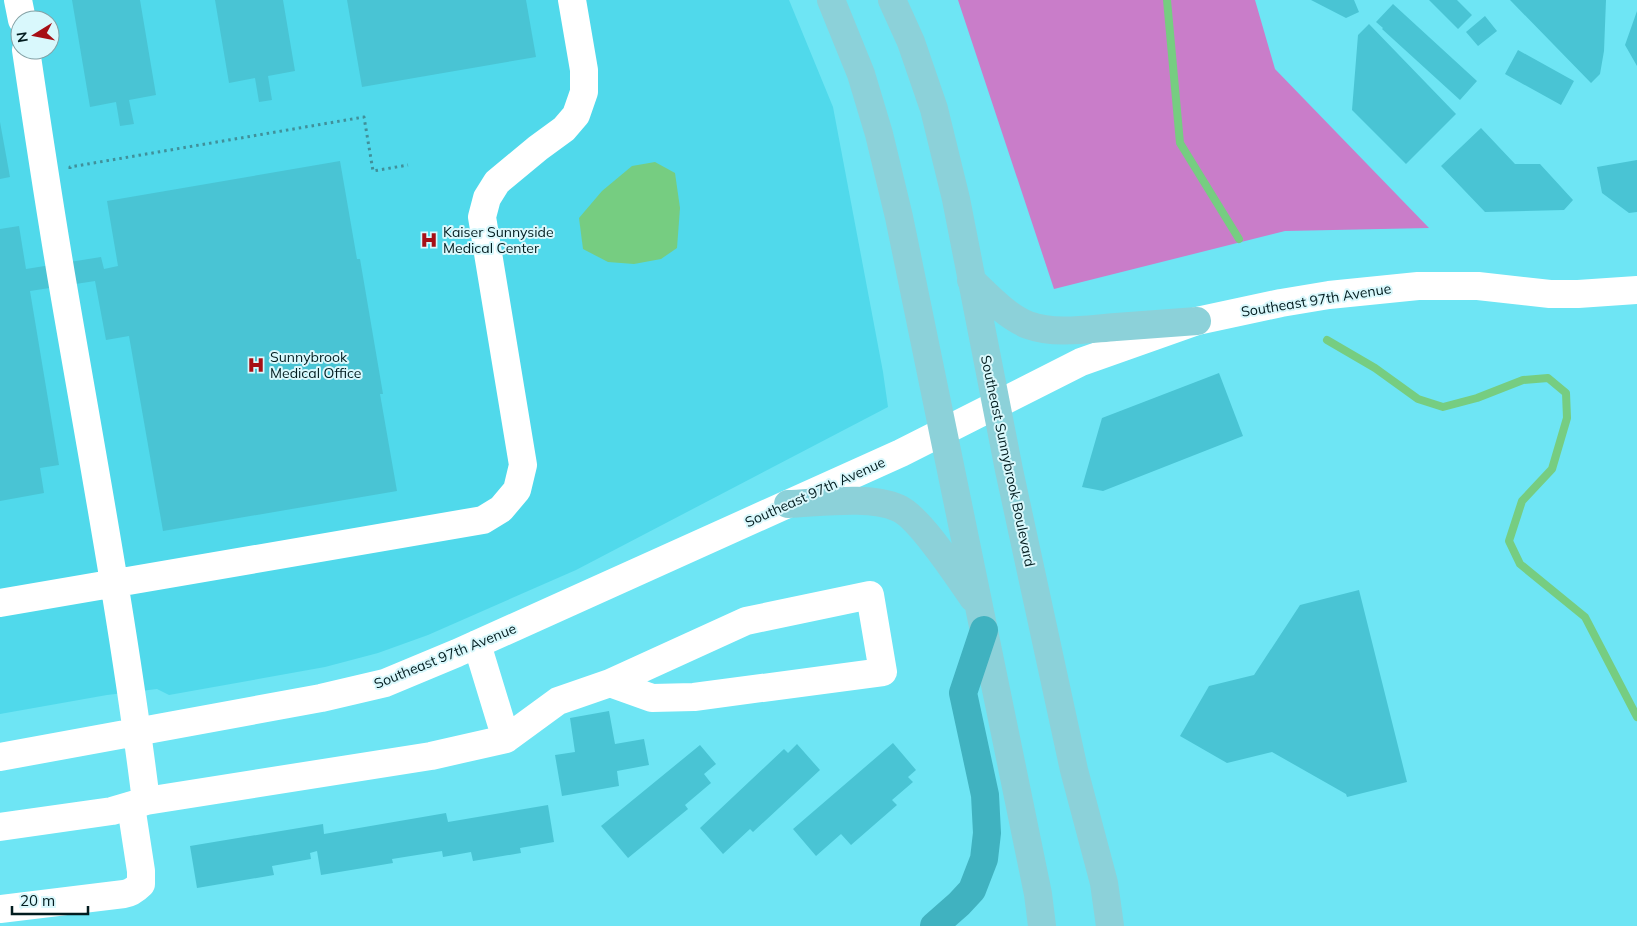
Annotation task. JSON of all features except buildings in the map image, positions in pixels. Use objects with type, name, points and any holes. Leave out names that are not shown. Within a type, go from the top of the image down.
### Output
[{"type":"highway","points":[[934,926],[972,890],[984,859],[987,833],[985,795],[962,693],[981,618]]},
{"type":"main road","points":[[831,0],[861,74],[879,134],[899,217],[1038,894],[1042,926]]},
{"type":"main road","name":"Southeast Sunnybrook Boulevard","points":[[892,0],[911,42],[934,109],[956,199],[996,404],[1074,770],[1104,883],[1110,926]]},
{"type":"main road","points":[[971,280],[1013,317],[1028,324],[1044,328],[1080,330],[1197,321]]},
{"type":"main road","points":[[788,504],[858,501],[888,504],[900,508],[929,538],[981,618]]},
{"type":"street","points":[[0,604],[483,520],[501,509],[518,490],[523,465],[482,218],[487,198],[497,182],[538,148],[564,130],[576,115],[584,92],[584,70],[572,0]]},
{"type":"street","points":[[0,909],[124,894],[136,889],[141,884],[137,732],[114,584],[54,235],[28,60]]},
{"type":"street","name":"Southeast 97th Avenue","points":[[0,757],[321,698],[385,683],[477,644],[901,453],[1081,362],[1197,321],[1280,303],[1338,294],[1435,285],[1478,286],[1559,294],[1637,290]]},
{"type":"street","points":[[0,827],[112,811],[138,803],[431,756],[506,739],[558,701],[610,683],[746,621],[870,595],[883,672],[694,697],[652,698],[610,683]]},
{"type":"street","points":[[477,644],[506,739]]},
{"type":"path","points":[[72,177],[70,167],[364,117],[373,171],[408,165]]},
{"type":"shaded area","name":"Kaiser Sunnyside Medical Center","points":[[0,0],[789,0],[833,107],[888,407],[576,570],[428,635],[378,653],[325,667],[169,695],[157,689],[107,695],[0,714]]},
{"type":"shaded area","points":[[958,0],[1255,0],[1275,69],[1429,228],[1285,231],[1054,289]]},
{"type":"shaded area","points":[[655,162],[675,173],[680,208],[677,248],[661,259],[634,264],[608,262],[583,249],[579,218],[602,191],[632,166]]},
{"type":"waterway","points":[[1167,0],[1180,143],[1239,239]]},
{"type":"waterway","points":[[1327,340],[1375,368],[1418,399],[1443,407],[1477,398],[1523,380],[1548,378],[1566,393],[1567,418],[1552,469],[1522,501],[1509,541],[1520,564],[1585,617],[1637,717]]},
{"type":"place","name":"Kaiser Sunnyside Medical Center","points":[[429,240]]},
{"type":"place","name":"Sunnybrook Medical Office","points":[[256,365]]}]
